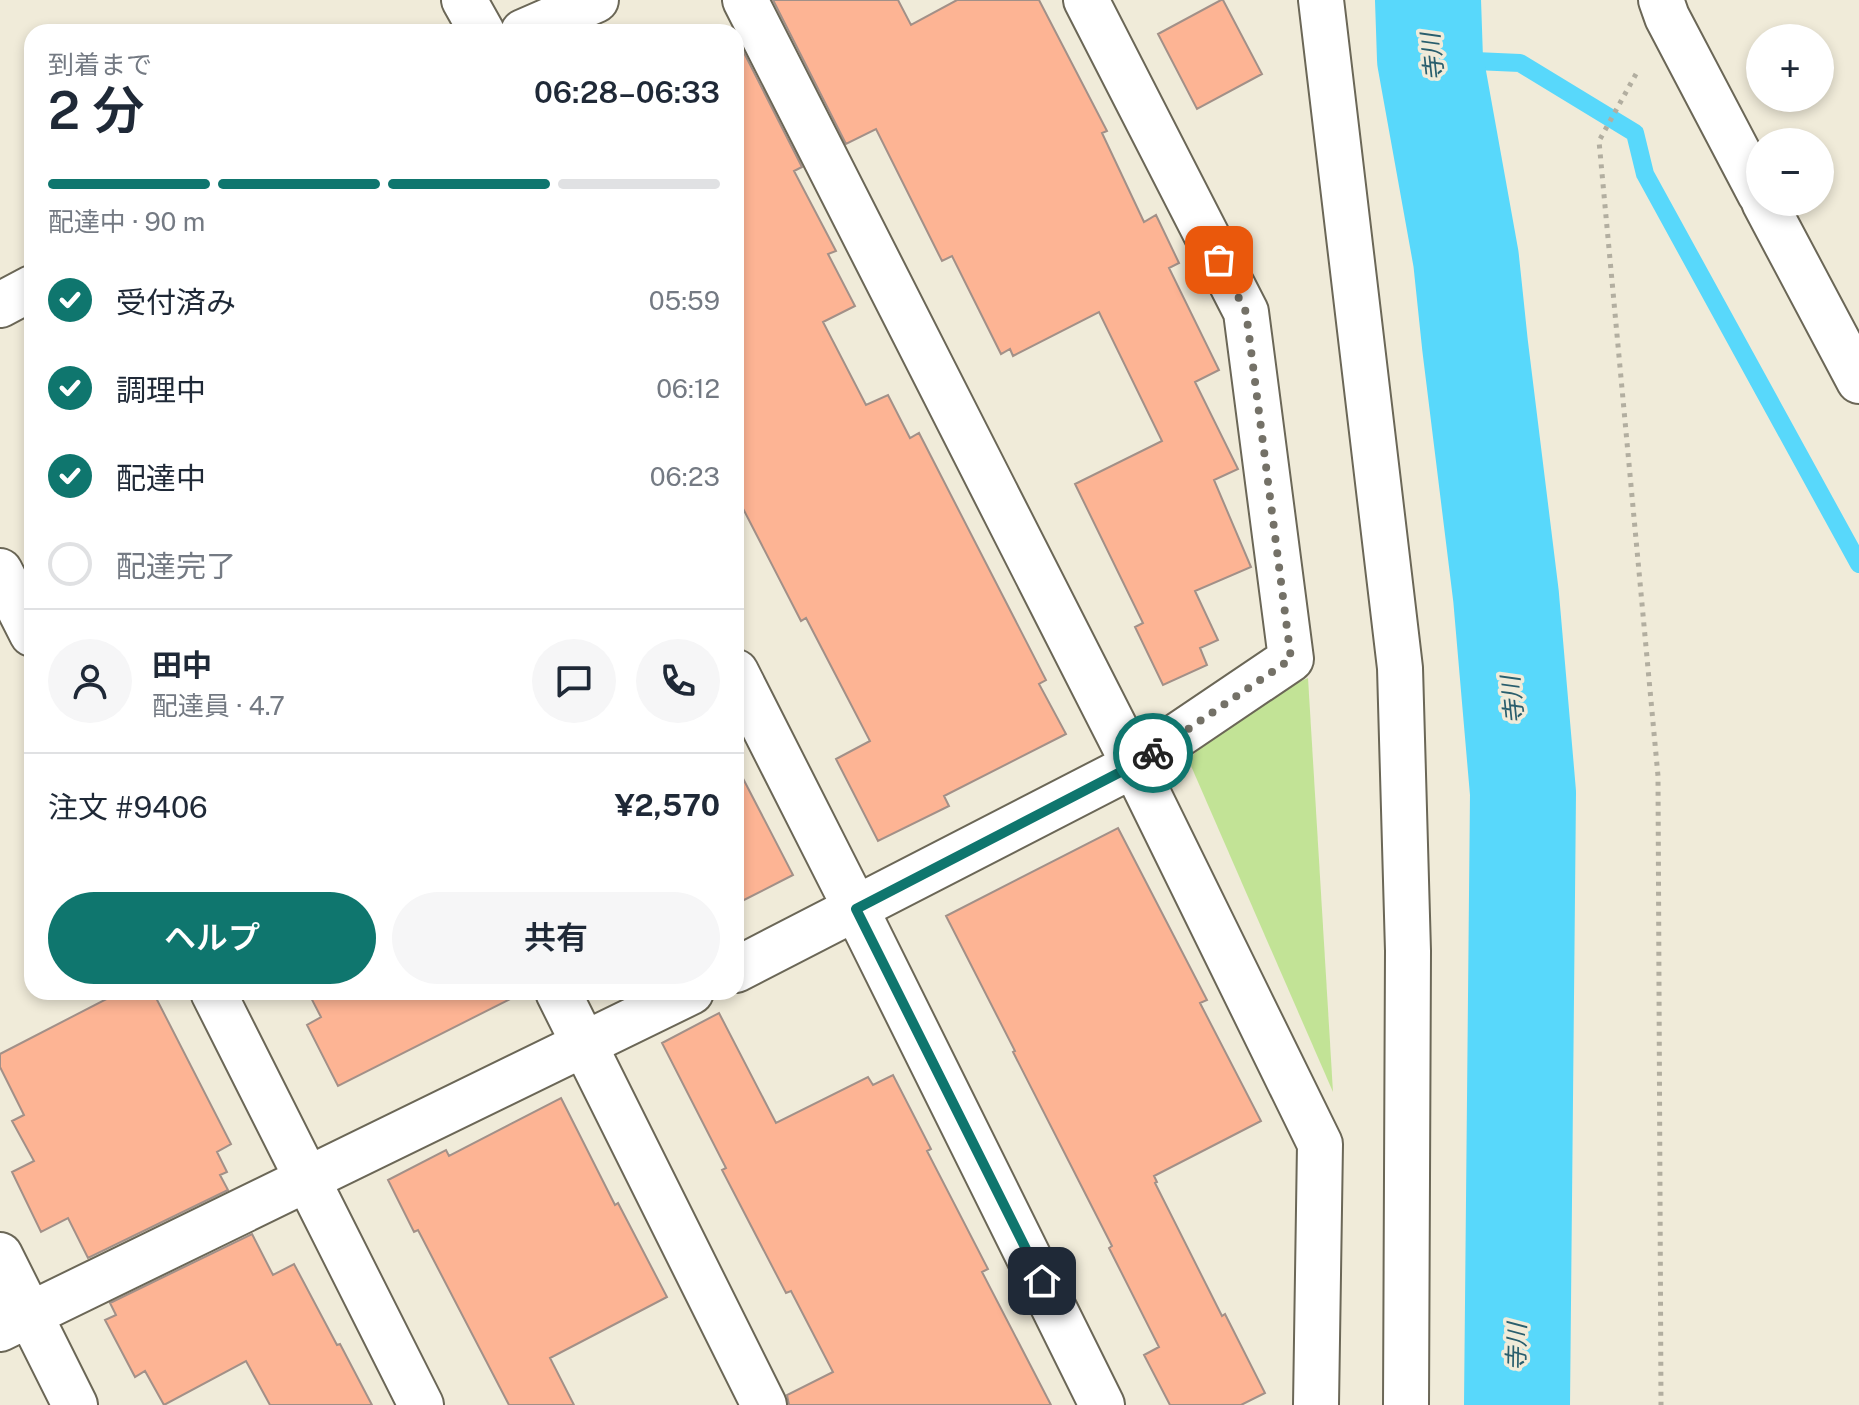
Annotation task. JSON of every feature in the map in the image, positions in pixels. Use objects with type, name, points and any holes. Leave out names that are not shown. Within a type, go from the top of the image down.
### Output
[{"type":"street","points":[[464,0],[478,24]]},
{"type":"street","points":[[541,24],[596,0]]},
{"type":"street","points":[[745,0],[1134,765],[1320,1144],[1316,1405]]},
{"type":"street","points":[[744,966],[1134,765],[1291,659],[1246,312],[1086,0]]},
{"type":"street","points":[[1321,0],[1400,668],[1408,951],[1406,1405]]},
{"type":"street","points":[[1664,8],[1746,167]]},
{"type":"street","points":[[1771,216],[1859,381]]},
{"type":"street","points":[[0,305],[24,292]]},
{"type":"street","points":[[0,571],[24,618]]},
{"type":"street","points":[[744,688],[1102,1405]]},
{"type":"street","points":[[217,1000],[421,1405]]},
{"type":"street","points":[[562,1000],[764,1405]]},
{"type":"street","points":[[15,1322],[675,1000]]},
{"type":"street","points":[[0,1255],[15,1322],[75,1405]]},
{"type":"path","points":[[1661,1405],[1658,776],[1599,141],[1664,8]]},
{"type":"green space","points":[[1308,678],[1333,1092],[1188,759],[1254,702]]},
{"type":"building","points":[[773,0],[898,0],[911,25],[957,0],[1039,0],[1107,131],[1102,133],[1144,222],[1156,215],[1179,263],[1169,268],[1219,370],[1195,382],[1238,469],[1214,480],[1251,567],[1195,591],[1218,640],[1200,648],[1207,665],[1163,685],[1135,627],[1143,623],[1075,484],[1162,441],[1099,312],[1013,356],[1010,349],[1001,354],[952,256],[942,261],[876,129],[846,144]]},
{"type":"building","points":[[1221,0],[1262,74],[1197,109],[1158,34]]},
{"type":"building","points":[[744,53],[802,167],[794,171],[836,251],[828,254],[855,306],[823,322],[866,405],[888,395],[910,438],[919,433],[1046,680],[1039,684],[1066,734],[944,796],[949,806],[878,841],[836,759],[870,741],[806,618],[801,621],[744,511]]},
{"type":"building","points":[[744,780],[793,875],[744,900]]},
{"type":"building","points":[[1118,828],[1207,1000],[1200,1003],[1261,1121],[1154,1176],[1222,1316],[1225,1314],[1265,1393],[1241,1405],[1170,1405],[1144,1355],[1159,1347],[1109,1248],[1112,1246],[946,916]]},
{"type":"building","points":[[105,1000],[157,1000],[231,1144],[217,1152],[227,1172],[220,1175],[228,1190],[88,1258],[68,1218],[41,1232],[12,1172],[34,1161],[12,1121],[24,1115],[0,1067],[0,1054]]},
{"type":"building","points":[[312,1000],[508,1000],[338,1086],[307,1025],[321,1017]]},
{"type":"building","points":[[719,1013],[776,1123],[868,1077],[873,1085],[893,1075],[931,1149],[927,1151],[988,1269],[982,1272],[1051,1405],[789,1405],[787,1395],[833,1372],[791,1291],[786,1293],[722,1170],[726,1168],[662,1043]]},
{"type":"building","points":[[561,1098],[615,1205],[618,1203],[667,1297],[550,1358],[574,1405],[509,1405],[418,1230],[414,1232],[388,1180],[446,1150],[449,1156]]},
{"type":"building","points":[[252,1234],[273,1275],[294,1264],[372,1405],[270,1405],[246,1361],[164,1405],[145,1371],[135,1377],[105,1320],[116,1315],[110,1303]]},
{"type":"waterway","name":"寺川","points":[[1428,0],[1430,59],[1466,259],[1506,596],[1523,793],[1517,1405]]},
{"type":"waterway","points":[[1430,59],[1520,63],[1635,133],[1645,174],[1859,564]]},
{"type":"way so far","points":[[1153,753],[1291,659],[1246,312],[1219,260]]},
{"type":"route","points":[[1042,1281],[856,909],[1153,753]]}]
